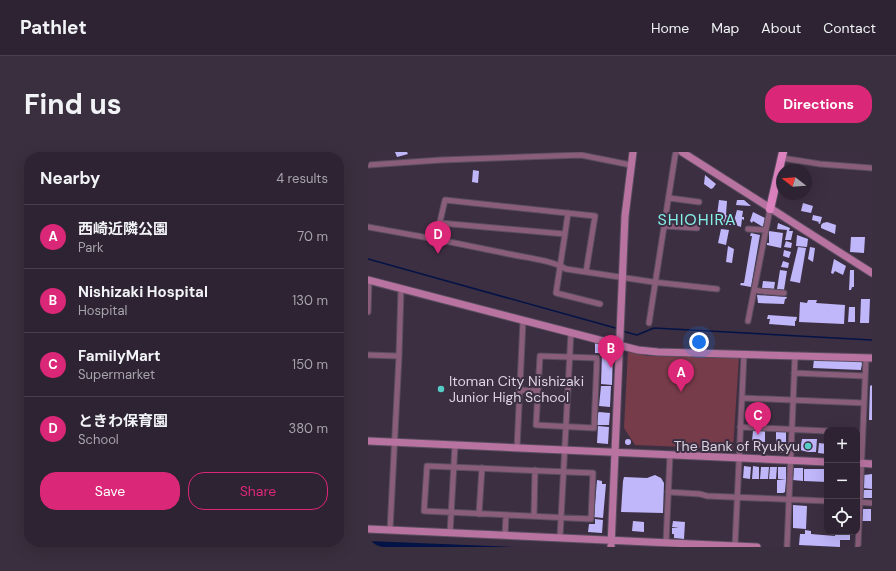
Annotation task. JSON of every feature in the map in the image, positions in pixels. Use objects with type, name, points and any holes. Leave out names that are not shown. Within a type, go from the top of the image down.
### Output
[{"type":"main road","points":[[770,209],[783,155]]},
{"type":"street","points":[[611,543],[625,216],[633,152]]},
{"type":"street","points":[[649,323],[676,152]]},
{"type":"street","points":[[682,152],[872,274]]},
{"type":"street","points":[[368,165],[441,160],[581,155],[632,165]]},
{"type":"street","points":[[783,155],[820,164],[872,168]]},
{"type":"street","points":[[668,198],[699,202]]},
{"type":"street","points":[[436,239],[445,200],[595,216],[586,272]]},
{"type":"street","points":[[748,321],[770,209]]},
{"type":"street","points":[[568,213],[556,293],[600,304]]},
{"type":"street","points":[[440,223],[565,234]]},
{"type":"street","points":[[664,226],[697,228]]},
{"type":"street","points":[[368,227],[436,239],[560,266],[566,269],[656,282],[717,288]]},
{"type":"street","points":[[748,229],[766,230]]},
{"type":"street","points":[[368,312],[369,280],[638,350],[658,352],[869,358],[865,376],[864,403],[860,433]]},
{"type":"street","points":[[390,530],[401,288]]},
{"type":"street","points":[[755,290],[784,293]]},
{"type":"street","points":[[517,448],[523,321]]},
{"type":"street","points":[[560,537],[571,332]]},
{"type":"street","points":[[735,546],[744,354]]},
{"type":"street","points":[[368,355],[399,356]]},
{"type":"street","points":[[540,356],[570,357],[597,358],[594,428],[536,425],[540,356]]},
{"type":"street","points":[[786,547],[795,356]]},
{"type":"street","points":[[794,373],[865,376]]},
{"type":"street","points":[[519,390],[538,391]]},
{"type":"street","points":[[742,398],[864,403]]},
{"type":"street","points":[[740,427],[824,431]]},
{"type":"street","points":[[368,441],[824,462]]},
{"type":"street","points":[[450,533],[455,445]]},
{"type":"street","points":[[666,543],[670,455]]},
{"type":"street","points":[[860,463],[872,464]]},
{"type":"street","points":[[427,466],[482,468],[593,473],[592,519],[424,511],[427,466]]},
{"type":"street","points":[[479,514],[482,468]]},
{"type":"street","points":[[534,516],[535,470]]},
{"type":"street","points":[[668,492],[700,494],[707,496],[824,501]]},
{"type":"street","points":[[860,502],[872,503]]},
{"type":"street","points":[[505,535],[506,515]]},
{"type":"street","points":[[368,529],[560,537],[611,543],[666,543],[757,547]]},
{"type":"street","points":[[858,535],[858,547]]},
{"type":"shaded area","points":[[628,351],[647,356],[739,357],[733,449],[635,445],[624,428]]},
{"type":"shaded area","points":[[368,541],[517,547],[368,547]]},
{"type":"building","points":[[395,152],[407,152],[408,154],[397,157]]},
{"type":"building","points":[[473,170],[479,171],[478,183],[472,182]]},
{"type":"building","points":[[705,175],[716,184],[713,188],[711,189],[704,184]]},
{"type":"building","points":[[719,200],[727,201],[726,215],[728,218],[732,218],[731,225],[716,223]]},
{"type":"building","points":[[737,200],[744,200],[751,206],[736,205]]},
{"type":"building","points":[[803,203],[813,206],[811,213],[801,211]]},
{"type":"building","points":[[737,210],[743,211],[742,217],[744,217],[744,220],[742,219],[741,227],[733,224]]},
{"type":"building","points":[[753,212],[765,218],[763,227],[753,221],[752,223],[750,221]]},
{"type":"building","points":[[813,215],[822,217],[820,224],[818,223],[819,222],[812,220]]},
{"type":"building","points":[[827,222],[836,225],[835,234],[821,228],[823,223]]},
{"type":"building","points":[[778,223],[790,228],[789,231],[793,231],[791,240],[785,240],[787,230],[777,229]]},
{"type":"building","points":[[721,229],[729,230],[726,245],[718,243]]},
{"type":"building","points":[[769,231],[783,233],[781,248],[767,245],[767,243],[769,243]]},
{"type":"building","points":[[751,233],[760,235],[751,287],[740,285],[741,283],[744,283],[752,236],[750,236]]},
{"type":"building","points":[[797,235],[808,239],[807,247],[796,246]]},
{"type":"building","points":[[851,237],[865,237],[864,253],[850,252]]},
{"type":"building","points":[[786,241],[792,243],[791,248],[784,247]]},
{"type":"building","points":[[728,246],[734,249],[732,263],[726,262]]},
{"type":"building","points":[[798,247],[806,248],[800,283],[790,281]]},
{"type":"building","points":[[810,247],[815,248],[813,262],[808,259]]},
{"type":"building","points":[[784,250],[791,252],[789,258],[783,256]]},
{"type":"building","points":[[834,259],[846,266],[843,275],[835,271],[833,274],[831,273]]},
{"type":"building","points":[[783,261],[789,263],[788,268],[781,267]]},
{"type":"building","points":[[780,270],[787,271],[784,290],[777,289]]},
{"type":"building","points":[[850,270],[854,270],[854,287],[849,290]]},
{"type":"building","points":[[763,281],[775,282],[774,289],[762,288]]},
{"type":"building","points":[[757,295],[787,297],[784,304],[758,303]]},
{"type":"building","points":[[861,299],[870,299],[869,323],[860,323]]},
{"type":"building","points":[[808,300],[817,300],[816,303],[845,305],[844,324],[799,322],[800,302],[807,303]]},
{"type":"building","points":[[849,307],[855,307],[855,322],[848,322]]},
{"type":"building","points":[[768,315],[797,317],[795,326],[769,324],[770,319],[767,319]]},
{"type":"building","points":[[595,343],[612,345],[612,385],[601,384],[602,353],[595,353]]},
{"type":"building","points":[[814,359],[861,360],[861,370],[813,368]]},
{"type":"building","points":[[872,385],[872,420],[869,420],[870,386]]},
{"type":"building","points":[[601,386],[611,386],[610,407],[599,406]]},
{"type":"building","points":[[599,412],[610,413],[609,425],[597,425],[596,415]]},
{"type":"building","points":[[598,426],[609,427],[608,444],[597,443]]},
{"type":"building","points":[[753,431],[765,431],[765,442],[752,441]]},
{"type":"building","points":[[776,432],[786,432],[786,453],[776,452]]},
{"type":"building","points":[[628,439],[631,442],[628,445],[625,442]]},
{"type":"building","points":[[802,439],[817,439],[816,452],[800,450]]},
{"type":"building","points":[[819,443],[824,444],[824,454],[818,453]]},
{"type":"building","points":[[744,466],[751,467],[750,479],[743,478]]},
{"type":"building","points":[[753,466],[759,467],[759,479],[752,479]]},
{"type":"building","points":[[761,467],[769,467],[768,479],[760,479]]},
{"type":"building","points":[[770,467],[777,467],[776,479],[769,479]]},
{"type":"building","points":[[778,467],[786,467],[786,480],[778,479]]},
{"type":"building","points":[[794,468],[803,468],[803,481],[793,480]]},
{"type":"building","points":[[804,469],[824,469],[824,482],[804,481]]},
{"type":"building","points":[[872,474],[872,489],[863,488],[864,475]]},
{"type":"building","points":[[655,475],[661,478],[664,483],[663,513],[621,512],[624,477],[647,478]]},
{"type":"building","points":[[597,480],[602,481],[602,484],[606,484],[603,518],[594,517]]},
{"type":"building","points":[[777,480],[786,480],[785,492],[777,493]]},
{"type":"building","points":[[863,490],[872,490],[872,498],[863,498]]},
{"type":"building","points":[[793,505],[807,506],[806,529],[793,528]]},
{"type":"building","points":[[863,509],[871,509],[871,521],[862,521]]},
{"type":"building","points":[[595,519],[603,520],[602,533],[588,532],[589,524],[595,524]]},
{"type":"building","points":[[633,521],[644,522],[644,532],[632,531]]},
{"type":"building","points":[[673,521],[685,522],[684,539],[674,538],[672,528],[679,528],[672,527]]},
{"type":"building","points":[[805,530],[811,531],[811,534],[835,536],[850,535],[850,540],[840,540],[840,547],[799,545],[800,534],[805,534]]},
{"type":"waterway","points":[[368,259],[619,329]]},
{"type":"waterway","points":[[622,331],[637,335],[654,328],[872,340]]},
{"type":"place","name":"ときわ保育園","points":[[438,254]]},
{"type":"place","name":"Nishizaki Hospital","points":[[611,368]]},
{"type":"place","name":"Itoman City Nishizaki Junior High School","points":[[441,389]]},
{"type":"place","name":"西崎近隣公園","points":[[681,392]]},
{"type":"place","name":"FamilyMart","points":[[758,435]]},
{"type":"place","name":"The Bank of Ryukyu","points":[[808,446]]},
{"type":"district","name":"SHIOHIRA","points":[[697,219]]}]
